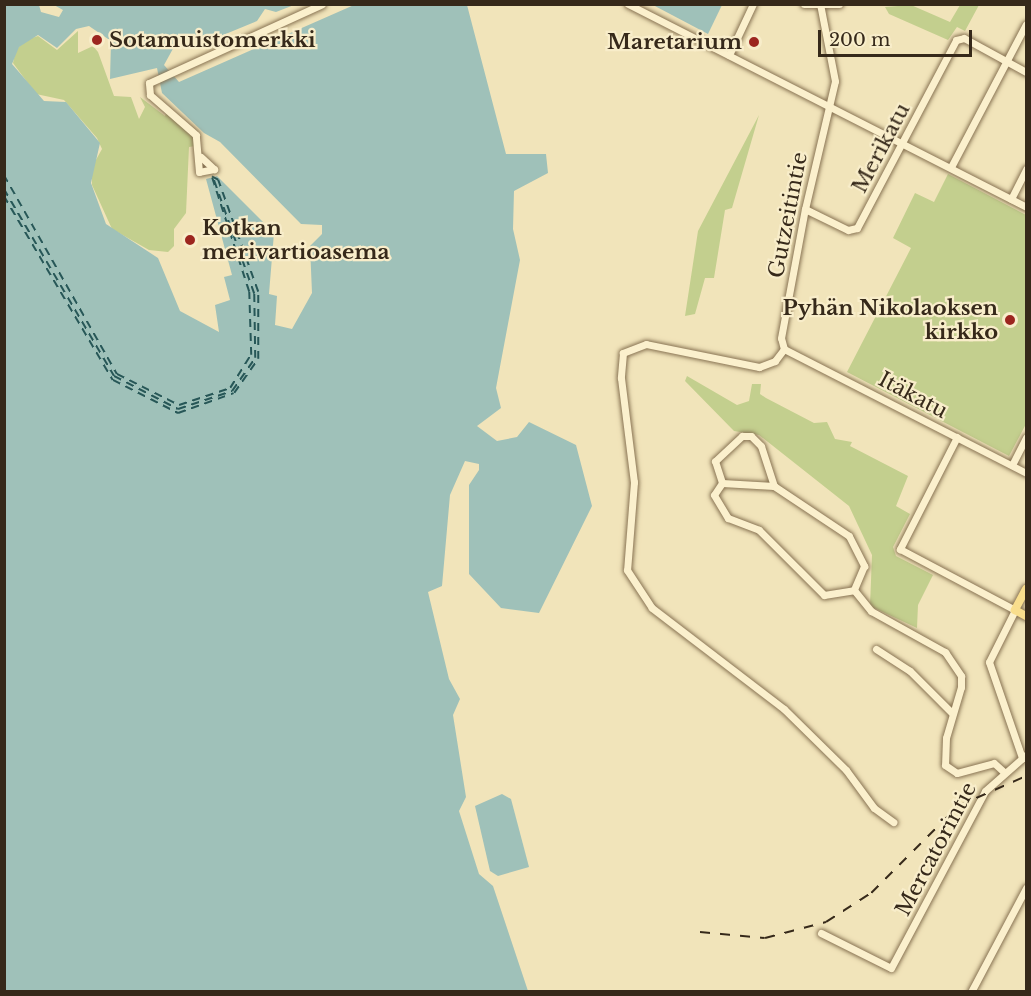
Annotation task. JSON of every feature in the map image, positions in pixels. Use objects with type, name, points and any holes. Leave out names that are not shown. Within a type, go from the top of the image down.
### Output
[{"type":"main road","points":[[1026,589],[1015,610],[1026,616]]},
{"type":"street","points":[[201,157],[196,135],[150,95],[149,83],[322,4]]},
{"type":"street","points":[[628,4],[1026,207]]},
{"type":"street","points":[[729,55],[753,4]]},
{"type":"street","points":[[804,4],[820,6],[839,4]]},
{"type":"street","name":"Gutzeitintie","points":[[784,349],[781,338],[805,209],[836,70],[820,6]]},
{"type":"street","points":[[951,167],[1026,24]]},
{"type":"street","name":"Merikatu","points":[[805,209],[854,231],[904,143],[956,40],[964,38],[1006,62]]},
{"type":"street","points":[[1006,62],[1026,72]]},
{"type":"street","points":[[1011,199],[1026,169]]},
{"type":"street","points":[[784,349],[770,365],[755,367],[646,344],[632,347],[620,362],[634,482],[630,583],[685,637],[784,708],[846,770],[874,808],[893,822]]},
{"type":"street","name":"Itäkatu","points":[[784,349],[1026,473]]},
{"type":"street","points":[[774,486],[761,446],[751,436],[742,436],[717,458],[722,483],[714,495],[728,518],[759,530],[824,595],[854,590]]},
{"type":"street","points":[[957,437],[902,540],[904,553],[1015,610],[989,662],[1024,756]]},
{"type":"street","points":[[1012,465],[1026,437]]},
{"type":"street","points":[[722,483],[774,486],[855,544],[864,566],[854,590]]},
{"type":"street","points":[[854,590],[871,611],[929,641],[955,663],[961,687],[952,713],[945,765],[957,773],[994,763],[1003,771]]},
{"type":"street","points":[[876,649],[910,671],[952,713]]},
{"type":"street","name":"Mercatorintie","points":[[821,933],[891,968],[985,791],[1003,771],[1024,756]]},
{"type":"street","points":[[971,992],[1026,888]]},
{"type":"green space","points":[[911,5],[950,22],[960,5],[979,5],[965,31],[957,27],[948,40],[889,14],[885,7]]},
{"type":"green space","points":[[78,31],[78,53],[93,46],[98,52],[114,96],[131,97],[139,119],[145,107],[140,97],[165,116],[167,112],[195,138],[196,146],[189,147],[186,213],[174,229],[174,246],[168,252],[149,250],[112,229],[92,185],[92,167],[102,149],[97,138],[64,100],[36,94],[13,63],[16,49],[29,39],[38,36],[57,50]]},
{"type":"green space","points":[[759,115],[732,208],[725,210],[714,278],[705,278],[695,314],[685,316],[698,231]]},
{"type":"green space","points":[[948,174],[1026,215],[1026,424],[1009,456],[847,372],[911,248],[893,238],[915,193],[934,202]]},
{"type":"green space","points":[[687,376],[737,405],[749,401],[752,384],[761,384],[760,394],[766,398],[814,423],[827,422],[835,439],[852,442],[850,446],[908,476],[896,506],[910,514],[893,547],[896,556],[933,575],[918,605],[917,628],[870,606],[872,555],[849,506],[759,435],[734,431],[685,381]]},
{"type":"water","points":[[5,5],[39,5],[41,12],[59,17],[63,10],[54,5],[294,5],[276,12],[265,9],[257,21],[211,40],[197,35],[175,45],[164,65],[179,82],[354,5],[467,5],[506,154],[546,154],[548,173],[514,191],[513,229],[520,260],[496,388],[501,408],[477,426],[497,441],[517,437],[529,422],[576,445],[592,506],[539,613],[501,608],[469,574],[469,485],[479,470],[479,464],[465,461],[450,495],[442,586],[428,592],[449,679],[460,699],[453,715],[466,797],[459,811],[479,874],[493,886],[528,991],[5,992]],"holes":[[[89,26],[111,41],[110,79],[157,68],[162,93],[204,133],[220,142],[301,224],[322,225],[322,234],[310,246],[312,293],[292,329],[275,325],[277,296],[269,294],[274,233],[217,176],[206,179],[232,275],[224,277],[230,300],[215,305],[219,332],[180,311],[158,258],[106,224],[91,183],[100,143],[66,102],[44,101],[12,64],[19,47],[38,35],[57,48],[76,29]]]},
{"type":"water","points":[[653,5],[722,5],[708,34]]},
{"type":"water","points":[[502,794],[511,799],[529,867],[498,876],[490,871],[475,806]]},
{"type":"ferry route","points":[[4,175],[117,374],[179,405],[230,388],[251,355],[249,292],[212,178]]},
{"type":"ferry route","points":[[4,196],[113,380],[178,413],[234,393],[258,359],[258,292],[218,180],[212,177]]},
{"type":"ferry route","points":[[4,189],[114,376],[178,409],[232,391],[255,358],[254,294],[213,178]]},
{"type":"railway","points":[[700,932],[765,938],[826,922],[871,893],[958,806],[1026,776]]},
{"type":"place","name":"Sotamuistomerkki","points":[[97,40]]},
{"type":"place","name":"Maretarium","points":[[754,42]]},
{"type":"place","name":"Kotkan merivartioasema","points":[[190,240]]},
{"type":"place","name":"Pyhän Nikolaoksen kirkko","points":[[1010,320]]}]
